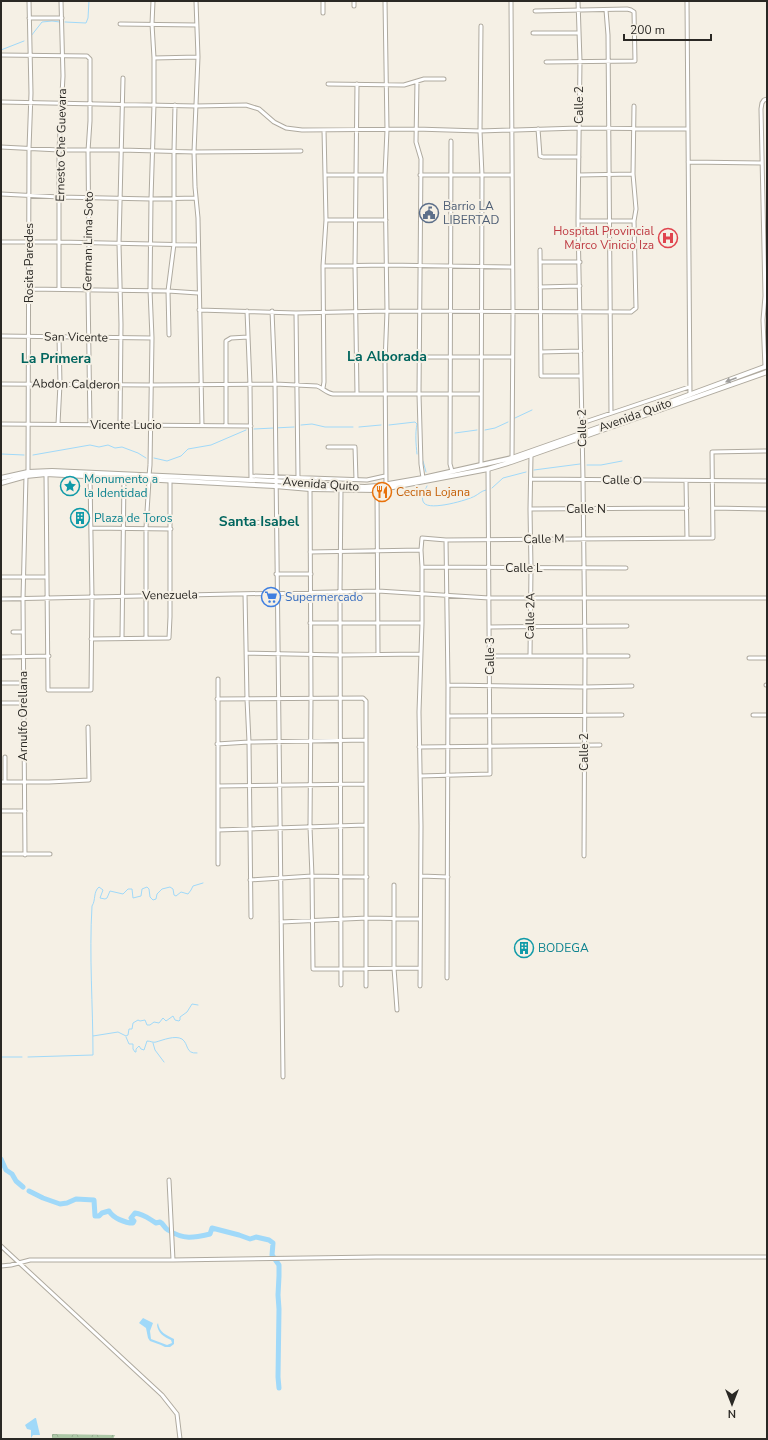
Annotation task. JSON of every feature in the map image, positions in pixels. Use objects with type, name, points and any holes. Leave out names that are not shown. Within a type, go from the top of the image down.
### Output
[{"type":"highway","name":"Avenida Quito","points":[[1,483],[27,474],[46,474],[124,478],[251,478],[275,484],[310,489],[378,490],[488,469],[531,456],[766,367]]},
{"type":"highway","name":"Avenida Quito","points":[[1,478],[52,471],[149,478],[170,481],[365,487],[386,485],[512,458],[583,436],[767,372]]},
{"type":"street","name":"Rosita Paredes","points":[[24,577],[29,336],[28,242],[30,1]]},
{"type":"street","name":"Ernesto Che Guevara","points":[[59,290],[59,150],[63,56],[61,1]]},
{"type":"street","points":[[146,638],[146,528],[150,465],[152,338],[150,290],[154,104],[152,24],[153,1]]},
{"type":"street","points":[[196,1],[198,56],[194,152],[198,245],[198,293],[200,310],[202,426]]},
{"type":"street","points":[[323,1],[323,13]]},
{"type":"street","points":[[354,1],[354,6]]},
{"type":"street","points":[[385,1],[387,130],[385,175],[387,311],[385,394],[386,485]]},
{"type":"street","points":[[511,1],[513,312],[512,458]]},
{"type":"street","name":"Calle 2","points":[[578,1],[580,61],[578,221],[584,508],[584,856]]},
{"type":"street","points":[[687,1],[690,395]]},
{"type":"street","points":[[535,11],[627,9],[634,12],[635,61],[546,62]]},
{"type":"street","points":[[606,10],[608,35],[611,413]]},
{"type":"street","points":[[29,18],[62,18]]},
{"type":"street","points":[[120,24],[197,25]]},
{"type":"street","points":[[481,26],[481,465]]},
{"type":"street","points":[[533,33],[578,33]]},
{"type":"street","points":[[1,55],[63,56]]},
{"type":"street","name":"German Lima Soto","points":[[63,56],[90,57],[90,121],[88,151],[88,337],[90,425]]},
{"type":"street","points":[[154,58],[198,56]]},
{"type":"street","points":[[120,425],[121,339],[119,244],[123,78]]},
{"type":"street","points":[[328,84],[386,85],[404,84],[424,79],[444,79]]},
{"type":"street","points":[[417,81],[416,142],[421,160],[419,394],[421,464],[423,478]]},
{"type":"street","points":[[357,84],[355,130],[357,394]]},
{"type":"street","points":[[766,367],[764,320],[765,214],[762,163],[762,103],[767,99]]},
{"type":"street","points":[[1,102],[89,104],[123,103],[196,106],[246,105],[259,109],[274,122],[286,128],[302,130],[416,129],[480,131],[579,128],[688,128]]},
{"type":"street","points":[[168,335],[168,291],[174,244],[175,105]]},
{"type":"street","points":[[200,310],[296,312],[631,312],[636,308],[634,221],[636,209],[633,174],[635,129],[634,106]]},
{"type":"street","points":[[538,129],[540,156],[553,158],[579,157]]},
{"type":"street","points":[[323,388],[326,220],[324,130]]},
{"type":"street","points":[[451,141],[452,266],[450,464],[452,471]]},
{"type":"street","points":[[1,147],[88,151],[301,151]]},
{"type":"street","points":[[762,154],[767,154]]},
{"type":"street","points":[[688,162],[725,161],[762,163]]},
{"type":"street","points":[[579,176],[633,174]]},
{"type":"street","points":[[325,175],[385,175]]},
{"type":"street","points":[[420,175],[512,176]]},
{"type":"street","points":[[1,194],[151,199],[196,198]]},
{"type":"street","points":[[326,220],[386,220]]},
{"type":"street","points":[[578,221],[634,221]]},
{"type":"street","points":[[1,242],[198,245]]},
{"type":"street","points":[[540,250],[541,376],[581,376]]},
{"type":"street","points":[[540,262],[580,262]]},
{"type":"street","points":[[324,266],[386,265],[512,267]]},
{"type":"street","points":[[540,287],[580,286]]},
{"type":"street","points":[[28,289],[150,290],[198,293]]},
{"type":"street","points":[[247,311],[251,426],[251,478],[275,476],[367,480],[385,476]]},
{"type":"street","points":[[272,311],[275,384],[283,1077]]},
{"type":"street","points":[[296,312],[298,477]]},
{"type":"street","name":"San Vicente","points":[[1,336],[121,339],[152,338]]},
{"type":"street","points":[[58,424],[60,384],[59,337]]},
{"type":"street","points":[[226,425],[226,341],[231,338],[248,338]]},
{"type":"street","points":[[540,352],[580,351]]},
{"type":"street","points":[[420,357],[512,357]]},
{"type":"street","name":"Abdon Calderon","points":[[1,384],[275,384],[323,388],[326,392],[333,394],[481,394]]},
{"type":"street","points":[[582,423],[689,387]]},
{"type":"street","name":"Vicente Lucio","points":[[1,424],[251,426]]},
{"type":"street","points":[[328,447],[356,446],[356,480]]},
{"type":"street","points":[[767,451],[712,452],[713,508],[767,509]]},
{"type":"street","name":"Calle 2A","points":[[530,656],[531,456]]},
{"type":"street","name":"Calle 3","points":[[420,776],[490,774],[488,469]]},
{"type":"street","points":[[46,474],[49,656],[48,690],[91,690],[92,528],[90,477]]},
{"type":"street","points":[[122,638],[124,478]]},
{"type":"street","name":"Calle O","points":[[531,479],[686,481],[767,480]]},
{"type":"street","points":[[91,638],[169,638],[171,529],[170,481]]},
{"type":"street","points":[[686,481],[687,538]]},
{"type":"street","points":[[310,489],[310,827],[313,969],[341,970],[419,968]]},
{"type":"street","points":[[341,490],[341,984]]},
{"type":"street","points":[[378,490],[378,655]]},
{"type":"street","name":"Calle N","points":[[530,509],[687,508]]},
{"type":"street","name":"Calle M","points":[[421,550],[422,538],[446,540],[713,538],[713,508]]},
{"type":"street","points":[[240,522],[276,522]]},
{"type":"street","points":[[92,528],[171,529]]},
{"type":"street","points":[[446,540],[448,685],[447,978]]},
{"type":"street","points":[[310,552],[421,550],[422,623],[419,747],[421,826],[420,986]]},
{"type":"street","name":"Calle L","points":[[422,568],[626,568]]},
{"type":"street","points":[[276,574],[311,574]]},
{"type":"street","points":[[1,577],[48,577]]},
{"type":"street","name":"Arnulfo Orellana","points":[[24,577],[23,782],[25,811],[25,855]]},
{"type":"street","name":"Venezuela","points":[[1,599],[378,591],[447,596]]},
{"type":"street","points":[[245,594],[249,742],[251,917]]},
{"type":"street","points":[[447,596],[489,598],[767,598]]},
{"type":"street","points":[[310,624],[422,623]]},
{"type":"street","points":[[490,627],[627,626]]},
{"type":"street","points":[[13,632],[23,632]]},
{"type":"street","points":[[246,653],[278,655],[421,654]]},
{"type":"street","points":[[1,657],[49,656]]},
{"type":"street","points":[[490,656],[628,656]]},
{"type":"street","points":[[749,658],[767,658]]},
{"type":"street","points":[[218,679],[218,864]]},
{"type":"street","points":[[1,683],[23,683]]},
{"type":"street","points":[[448,685],[585,687],[632,686]]},
{"type":"street","points":[[217,699],[365,699],[367,704],[366,986]]},
{"type":"street","points":[[1,703],[23,703]]},
{"type":"street","points":[[448,716],[622,715]]},
{"type":"street","points":[[753,715],[767,715]]},
{"type":"street","points":[[1,782],[88,780],[88,727]]},
{"type":"street","points":[[217,744],[279,741],[366,740]]},
{"type":"street","points":[[419,747],[600,745]]},
{"type":"street","points":[[5,757],[5,782]]},
{"type":"street","points":[[218,786],[340,783],[366,784]]},
{"type":"street","points":[[1,811],[25,811]]},
{"type":"street","points":[[218,830],[366,825]]},
{"type":"street","points":[[1,854],[50,854]]},
{"type":"street","points":[[250,880],[312,876],[367,877]]},
{"type":"street","points":[[420,876],[448,877]]},
{"type":"street","points":[[394,884],[394,968],[397,1010]]},
{"type":"street","points":[[281,922],[367,918],[420,919]]},
{"type":"street","points":[[169,1180],[173,1260]]},
{"type":"street","points":[[1,1246],[162,1395],[177,1414],[180,1439]]},
{"type":"street","points":[[1,1266],[30,1260],[173,1260],[376,1257],[767,1257]]},
{"type":"green space","points":[[52,1434],[115,1435],[113,1439],[52,1439]]},
{"type":"water","points":[[143,1318],[153,1323],[150,1331],[151,1339],[167,1345],[172,1343],[171,1340],[160,1332],[157,1325],[158,1323],[161,1331],[174,1339],[174,1344],[170,1347],[165,1347],[150,1341],[146,1328],[139,1323]]},
{"type":"water","points":[[35,1418],[40,1435],[33,1435],[31,1438],[31,1430],[27,1429],[25,1425]]},
{"type":"waterway","points":[[65,22],[86,23],[88,18],[89,1]]},
{"type":"waterway","points":[[31,36],[42,22],[60,22]]},
{"type":"waterway","points":[[1,50],[24,41]]},
{"type":"waterway","points":[[515,418],[532,410]]},
{"type":"waterway","points":[[389,425],[415,422],[417,424],[417,454]]},
{"type":"waterway","points":[[485,430],[495,428],[508,422]]},
{"type":"waterway","points":[[301,425],[312,424],[325,427],[353,427]]},
{"type":"waterway","points":[[359,427],[381,425]]},
{"type":"waterway","points":[[254,429],[294,427]]},
{"type":"waterway","points":[[154,458],[167,461],[181,456],[188,449],[211,445],[246,430]]},
{"type":"waterway","points":[[455,433],[477,430]]},
{"type":"waterway","points":[[33,455],[90,445],[99,447],[108,445],[115,448],[122,447],[138,453],[146,458]]},
{"type":"waterway","points":[[1,454],[24,455]]},
{"type":"waterway","points":[[423,461],[426,472]]},
{"type":"waterway","points":[[587,465],[601,465],[622,461]]},
{"type":"waterway","points":[[534,470],[580,464]]},
{"type":"waterway","points":[[492,488],[503,478],[526,472]]},
{"type":"waterway","points":[[427,486],[422,499],[424,503],[434,506],[465,500],[486,490]]},
{"type":"waterway","points":[[28,1057],[93,1055],[91,925],[92,906],[96,891],[99,887],[103,890],[100,898],[105,899],[110,891],[123,894],[128,889],[132,889],[133,898],[141,896],[142,889],[147,887],[149,889],[150,897],[153,900],[156,899],[157,894],[162,889],[170,887],[173,889],[174,895],[176,896],[181,892],[188,894],[193,886],[203,883]]},
{"type":"waterway","points":[[93,1036],[118,1032],[126,1036],[128,1035],[129,1029],[132,1029],[133,1023],[138,1020],[145,1020],[147,1025],[150,1025],[154,1022],[159,1023],[163,1018],[166,1021],[173,1016],[175,1020],[179,1021],[180,1017],[187,1012],[192,1004],[198,1005]]},
{"type":"waterway","points":[[126,1037],[129,1044],[133,1044],[133,1049],[135,1052],[139,1046],[144,1050],[147,1041],[155,1042],[169,1038],[179,1038],[184,1041],[191,1052],[197,1053]]},
{"type":"waterway","points":[[153,1043],[155,1050],[164,1062]]},
{"type":"waterway","points":[[1,1057],[22,1057]]},
{"type":"waterway","points":[[1,1159],[6,1170],[12,1174],[16,1181],[23,1187]]},
{"type":"waterway","points":[[29,1191],[60,1204],[76,1199],[94,1200],[95,1216],[99,1216],[102,1213],[109,1211],[113,1216],[120,1220],[133,1223],[134,1221],[131,1218],[135,1213],[156,1223],[160,1222],[168,1230],[184,1237],[210,1234],[212,1228],[250,1239],[256,1237],[269,1240],[273,1243],[272,1255],[279,1265],[279,1388]]},
{"type":"place","name":"Barrio LA LIBERTAD","points":[[429,213]]},
{"type":"place","name":"Hospital Provincial Marco Vinicio Iza","points":[[668,238]]},
{"type":"place","name":"Monumento a la Identidad","points":[[70,486]]},
{"type":"place","name":"Cecina Lojana","points":[[382,492]]},
{"type":"place","name":"Plaza de Toros","points":[[80,518]]},
{"type":"place","name":"Supermercado","points":[[271,597]]},
{"type":"place","name":"BODEGA","points":[[524,948]]},
{"type":"district","name":"La Alborada","points":[[387,356]]},
{"type":"district","name":"La Primera","points":[[56,358]]},
{"type":"district","name":"Santa Isabel","points":[[259,521]]}]
